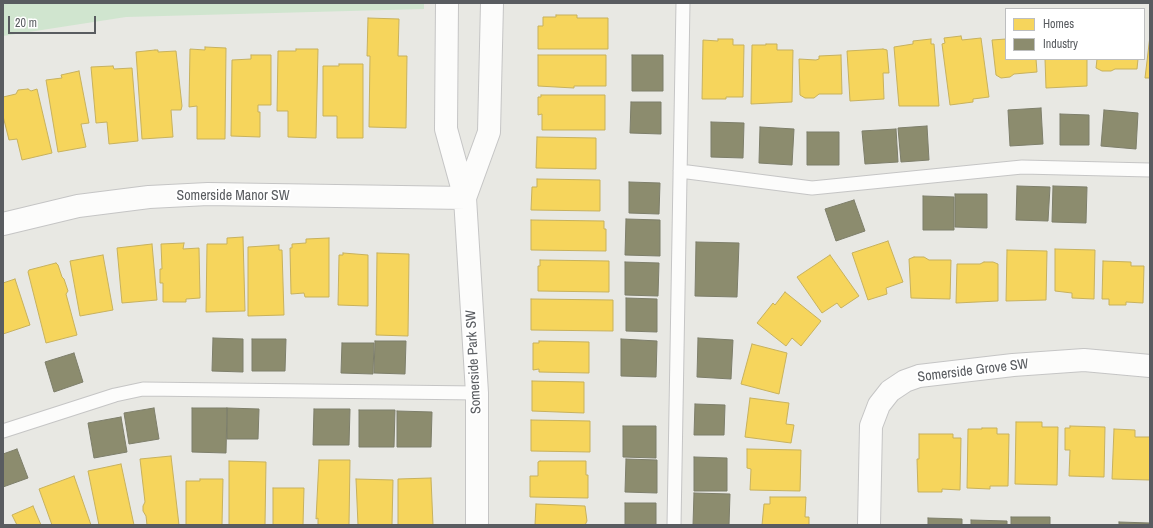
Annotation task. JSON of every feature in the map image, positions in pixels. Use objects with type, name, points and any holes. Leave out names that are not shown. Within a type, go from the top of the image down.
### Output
[{"type":"street","name":"Somerside Park SW","points":[[447,3],[446,129],[465,198],[477,393],[477,525]]},
{"type":"street","name":"Somerside Park SW","points":[[465,198],[489,132],[492,3]]},
{"type":"street","name":"Somerside Manor SW","points":[[3,224],[78,206],[149,197],[208,194],[465,198]]},
{"type":"street","name":"Somerside Grove SW","points":[[869,525],[871,426],[879,405],[890,391],[905,381],[918,376],[1005,366],[1084,360],[1150,366]]},
{"type":"lane","points":[[674,525],[683,3]]},
{"type":"lane","points":[[680,171],[812,188],[1022,167],[1150,170]]},
{"type":"lane","points":[[3,431],[115,395],[143,389],[477,393]]},
{"type":"green space","points":[[3,3],[424,3],[424,9],[126,17],[3,36]]},
{"type":"building: Homes","points":[[556,15],[577,15],[577,18],[608,18],[608,49],[538,49],[538,26],[543,26],[543,17],[556,17]]},
{"type":"building: Homes","points":[[368,18],[399,19],[398,56],[407,56],[406,128],[369,127],[370,56],[367,56]]},
{"type":"building: Homes","points":[[961,36],[962,40],[981,38],[989,97],[973,99],[973,102],[950,105],[942,44],[945,43],[944,38]]},
{"type":"building: Homes","points":[[1150,36],[1150,78],[1145,78]]},
{"type":"building: Homes","points":[[718,39],[733,39],[733,45],[744,45],[743,97],[702,99],[703,40],[718,41]]},
{"type":"building: Homes","points":[[931,39],[931,44],[934,44],[939,106],[899,106],[894,47],[913,44],[913,41]]},
{"type":"building: Homes","points":[[1005,39],[1005,60],[1036,60],[1037,72],[1014,74],[1010,77],[1001,78],[996,75],[992,40]]},
{"type":"building: Homes","points":[[777,44],[777,50],[793,50],[792,102],[751,104],[752,45]]},
{"type":"building: Homes","points":[[205,47],[226,48],[225,139],[197,139],[197,106],[189,107],[190,49],[205,50]]},
{"type":"building: Homes","points":[[296,49],[318,49],[316,138],[288,137],[288,111],[277,111],[278,51],[296,51]]},
{"type":"building: Homes","points":[[158,50],[158,52],[176,51],[182,106],[181,110],[171,110],[173,137],[142,139],[136,52]]},
{"type":"building: Homes","points":[[887,50],[889,73],[883,73],[884,99],[850,101],[847,51]]},
{"type":"building: Homes","points":[[251,55],[271,55],[271,105],[258,105],[258,112],[260,112],[260,137],[231,136],[232,60],[251,59]]},
{"type":"building: Homes","points":[[538,55],[606,55],[606,86],[574,86],[574,88],[538,86]]},
{"type":"building: Homes","points":[[841,55],[842,94],[819,94],[814,98],[805,98],[800,95],[799,59],[816,60],[819,59],[819,56]]},
{"type":"building: Homes","points":[[1045,60],[1087,60],[1087,86],[1046,88]]},
{"type":"building: Homes","points":[[1097,60],[1138,60],[1137,69],[1115,69],[1111,71],[1102,71],[1096,68]]},
{"type":"building: Homes","points":[[339,64],[363,64],[363,138],[337,138],[337,116],[323,116],[323,66],[339,66]]},
{"type":"building: Homes","points":[[113,66],[114,69],[132,68],[138,141],[109,144],[107,122],[96,123],[91,67]]},
{"type":"building: Homes","points":[[79,71],[89,123],[81,124],[86,147],[58,152],[46,80],[62,78],[61,75]]},
{"type":"building: Homes","points":[[28,89],[31,91],[37,89],[52,153],[22,160],[17,139],[9,140],[3,116],[3,97],[16,94],[18,90]]},
{"type":"building: Homes","points":[[541,95],[605,95],[605,130],[542,130],[542,114],[538,115],[538,97],[541,97]]},
{"type":"building: Homes","points":[[537,137],[596,138],[596,169],[536,168]]},
{"type":"building: Homes","points":[[537,179],[600,180],[600,211],[531,210],[532,187],[537,187]]},
{"type":"building: Homes","points":[[531,220],[604,221],[604,229],[606,229],[606,251],[531,250]]},
{"type":"building: Homes","points":[[243,237],[245,311],[206,312],[207,244],[227,244],[227,238]]},
{"type":"building: Homes","points":[[329,238],[329,297],[305,297],[304,293],[291,294],[290,248],[292,248],[292,244],[306,243],[306,239]]},
{"type":"building: Homes","points":[[888,241],[903,282],[886,288],[887,294],[868,300],[852,253]]},
{"type":"building: Homes","points":[[184,243],[183,249],[199,248],[200,298],[186,299],[186,302],[163,302],[163,283],[160,283],[160,269],[162,269],[161,244]]},
{"type":"building: Homes","points":[[152,244],[157,300],[122,303],[117,248]]},
{"type":"building: Homes","points":[[279,245],[279,250],[282,250],[284,315],[248,316],[248,247]]},
{"type":"building: Homes","points":[[1055,249],[1095,250],[1094,299],[1072,298],[1072,293],[1055,291]]},
{"type":"building: Homes","points":[[1007,250],[1047,251],[1046,300],[1006,301]]},
{"type":"building: Homes","points":[[343,253],[368,255],[368,306],[338,305],[339,255],[343,255]]},
{"type":"building: Homes","points":[[377,253],[409,254],[408,336],[376,335]]},
{"type":"building: Homes","points":[[103,255],[113,310],[80,316],[70,261]]},
{"type":"building: Homes","points":[[830,255],[859,296],[841,308],[837,303],[822,313],[797,277]]},
{"type":"building: Homes","points":[[914,257],[924,257],[929,260],[951,260],[950,299],[911,298],[909,259]]},
{"type":"building: Homes","points":[[540,260],[609,261],[609,292],[538,291],[538,266],[540,266]]},
{"type":"building: Homes","points":[[1103,261],[1131,262],[1131,266],[1144,266],[1143,303],[1126,302],[1126,305],[1109,305],[1109,299],[1102,299]]},
{"type":"building: Homes","points":[[984,262],[993,262],[998,264],[998,301],[956,303],[957,264],[980,264]]},
{"type":"building: Homes","points":[[56,263],[68,291],[66,294],[77,335],[46,343],[28,272],[29,270]]},
{"type":"building: Homes","points":[[15,279],[30,325],[3,334],[3,283]]},
{"type":"building: Homes","points":[[785,292],[821,321],[801,346],[792,338],[786,346],[757,323],[773,303],[775,305]]},
{"type":"building: Homes","points":[[531,299],[613,300],[613,331],[531,330]]},
{"type":"building: Homes","points":[[539,341],[589,342],[589,373],[539,372],[539,369],[533,370],[533,343],[539,343]]},
{"type":"building: Homes","points":[[752,344],[787,353],[779,394],[741,384]]},
{"type":"building: Homes","points":[[532,381],[584,382],[584,413],[532,411]]},
{"type":"building: Homes","points":[[750,398],[789,403],[786,424],[794,425],[791,443],[745,437]]},
{"type":"building: Homes","points":[[531,420],[590,421],[590,452],[531,451]]},
{"type":"building: Homes","points":[[1016,422],[1042,422],[1042,427],[1058,427],[1057,485],[1015,484]]},
{"type":"building: Homes","points":[[1070,426],[1105,427],[1104,477],[1069,476],[1070,450],[1065,450],[1065,428],[1070,428]]},
{"type":"building: Homes","points":[[997,428],[997,434],[1009,434],[1008,486],[990,486],[990,489],[967,488],[968,429]]},
{"type":"building: Homes","points":[[1114,429],[1135,430],[1135,437],[1150,437],[1150,480],[1112,479]]},
{"type":"building: Homes","points":[[919,434],[953,434],[953,438],[961,438],[960,490],[942,489],[942,492],[918,492],[917,459],[919,459]]},
{"type":"building: Homes","points":[[747,449],[801,450],[800,491],[750,490],[751,469],[747,468]]},
{"type":"building: Homes","points":[[171,456],[179,525],[147,525],[146,516],[143,511],[145,502],[140,459]]},
{"type":"building: Homes","points":[[319,460],[350,460],[349,525],[318,525],[318,518],[316,519]]},
{"type":"building: Homes","points":[[229,461],[266,462],[265,525],[229,525]]},
{"type":"building: Homes","points":[[586,461],[586,475],[588,475],[588,498],[530,497],[530,476],[538,476],[538,462]]},
{"type":"building: Homes","points":[[121,464],[134,525],[99,525],[88,471]]},
{"type":"building: Homes","points":[[74,476],[91,525],[52,525],[39,489]]},
{"type":"building: Homes","points":[[431,478],[433,525],[398,525],[398,479]]},
{"type":"building: Homes","points":[[200,479],[223,479],[222,525],[186,525],[186,481],[200,481]]},
{"type":"building: Homes","points":[[356,479],[393,480],[392,525],[358,525]]},
{"type":"building: Homes","points":[[273,488],[304,488],[303,525],[273,525]]},
{"type":"building: Homes","points":[[770,497],[806,497],[805,517],[809,517],[809,525],[762,525],[764,504],[770,504]]},
{"type":"building: Homes","points":[[536,504],[585,506],[587,521],[585,525],[535,525]]},
{"type":"building: Homes","points":[[33,506],[41,525],[17,525],[12,515]]},
{"type":"building: Industry","points":[[632,55],[663,55],[663,91],[632,91]]},
{"type":"building: Industry","points":[[631,102],[661,102],[661,134],[630,133]]},
{"type":"building: Industry","points":[[1041,108],[1043,144],[1010,146],[1008,110]]},
{"type":"building: Industry","points":[[1104,110],[1138,113],[1136,149],[1101,146]]},
{"type":"building: Industry","points":[[1060,114],[1089,115],[1089,145],[1060,145]]},
{"type":"building: Industry","points":[[711,122],[744,123],[743,158],[711,157]]},
{"type":"building: Industry","points":[[927,126],[929,160],[901,162],[898,128]]},
{"type":"building: Industry","points":[[760,127],[794,129],[792,165],[759,163]]},
{"type":"building: Industry","points":[[896,129],[898,162],[865,164],[862,131]]},
{"type":"building: Industry","points":[[807,132],[839,132],[839,165],[807,165]]},
{"type":"building: Industry","points":[[629,182],[660,183],[659,214],[629,213]]},
{"type":"building: Industry","points":[[1017,186],[1050,187],[1048,221],[1016,220]]},
{"type":"building: Industry","points":[[1053,186],[1087,187],[1086,223],[1052,222]]},
{"type":"building: Industry","points":[[955,194],[987,194],[987,228],[955,227]]},
{"type":"building: Industry","points":[[923,196],[954,197],[954,230],[923,230]]},
{"type":"building: Industry","points":[[854,200],[865,231],[836,241],[825,209]]},
{"type":"building: Industry","points":[[626,219],[660,220],[660,256],[625,255]]},
{"type":"building: Industry","points":[[696,242],[739,243],[737,297],[695,296]]},
{"type":"building: Industry","points":[[625,262],[659,263],[658,296],[625,295]]},
{"type":"building: Industry","points":[[626,298],[657,299],[657,332],[626,331]]},
{"type":"building: Industry","points":[[213,338],[243,339],[243,372],[212,371]]},
{"type":"building: Industry","points":[[698,338],[733,340],[731,379],[697,377]]},
{"type":"building: Industry","points":[[252,339],[286,339],[285,371],[252,371]]},
{"type":"building: Industry","points":[[621,339],[657,341],[656,377],[621,376]]},
{"type":"building: Industry","points":[[375,341],[406,341],[405,374],[374,373]]},
{"type":"building: Industry","points":[[342,343],[374,343],[373,374],[341,373]]},
{"type":"building: Industry","points":[[74,353],[83,382],[54,392],[45,362]]},
{"type":"building: Industry","points":[[695,404],[725,405],[724,435],[694,435]]},
{"type":"building: Industry","points":[[154,408],[159,439],[129,444],[124,413]]},
{"type":"building: Industry","points":[[192,408],[227,408],[226,453],[192,452]]},
{"type":"building: Industry","points":[[227,408],[259,409],[258,439],[227,439]]},
{"type":"building: Industry","points":[[314,409],[350,409],[349,445],[313,445]]},
{"type":"building: Industry","points":[[359,410],[395,410],[394,447],[359,447]]},
{"type":"building: Industry","points":[[397,411],[432,412],[431,447],[397,447]]},
{"type":"building: Industry","points":[[121,417],[127,452],[94,458],[88,423]]},
{"type":"building: Industry","points":[[623,426],[656,426],[656,458],[623,457]]},
{"type":"building: Industry","points":[[17,449],[28,478],[3,487],[3,454]]},
{"type":"building: Industry","points":[[694,457],[727,458],[727,491],[694,491]]},
{"type":"building: Industry","points":[[626,459],[657,460],[657,493],[625,492]]},
{"type":"building: Industry","points":[[694,493],[730,494],[729,525],[693,525]]},
{"type":"building: Industry","points":[[625,503],[656,503],[656,525],[625,525]]},
{"type":"building: Industry","points":[[1011,517],[1050,517],[1050,525],[1011,525]]},
{"type":"building: Industry","points":[[928,518],[962,519],[962,525],[928,525]]},
{"type":"building: Industry","points":[[971,520],[1007,521],[1007,525],[971,525]]},
{"type":"building: Industry","points":[[1119,522],[1150,523],[1150,525],[1119,525]]}]
